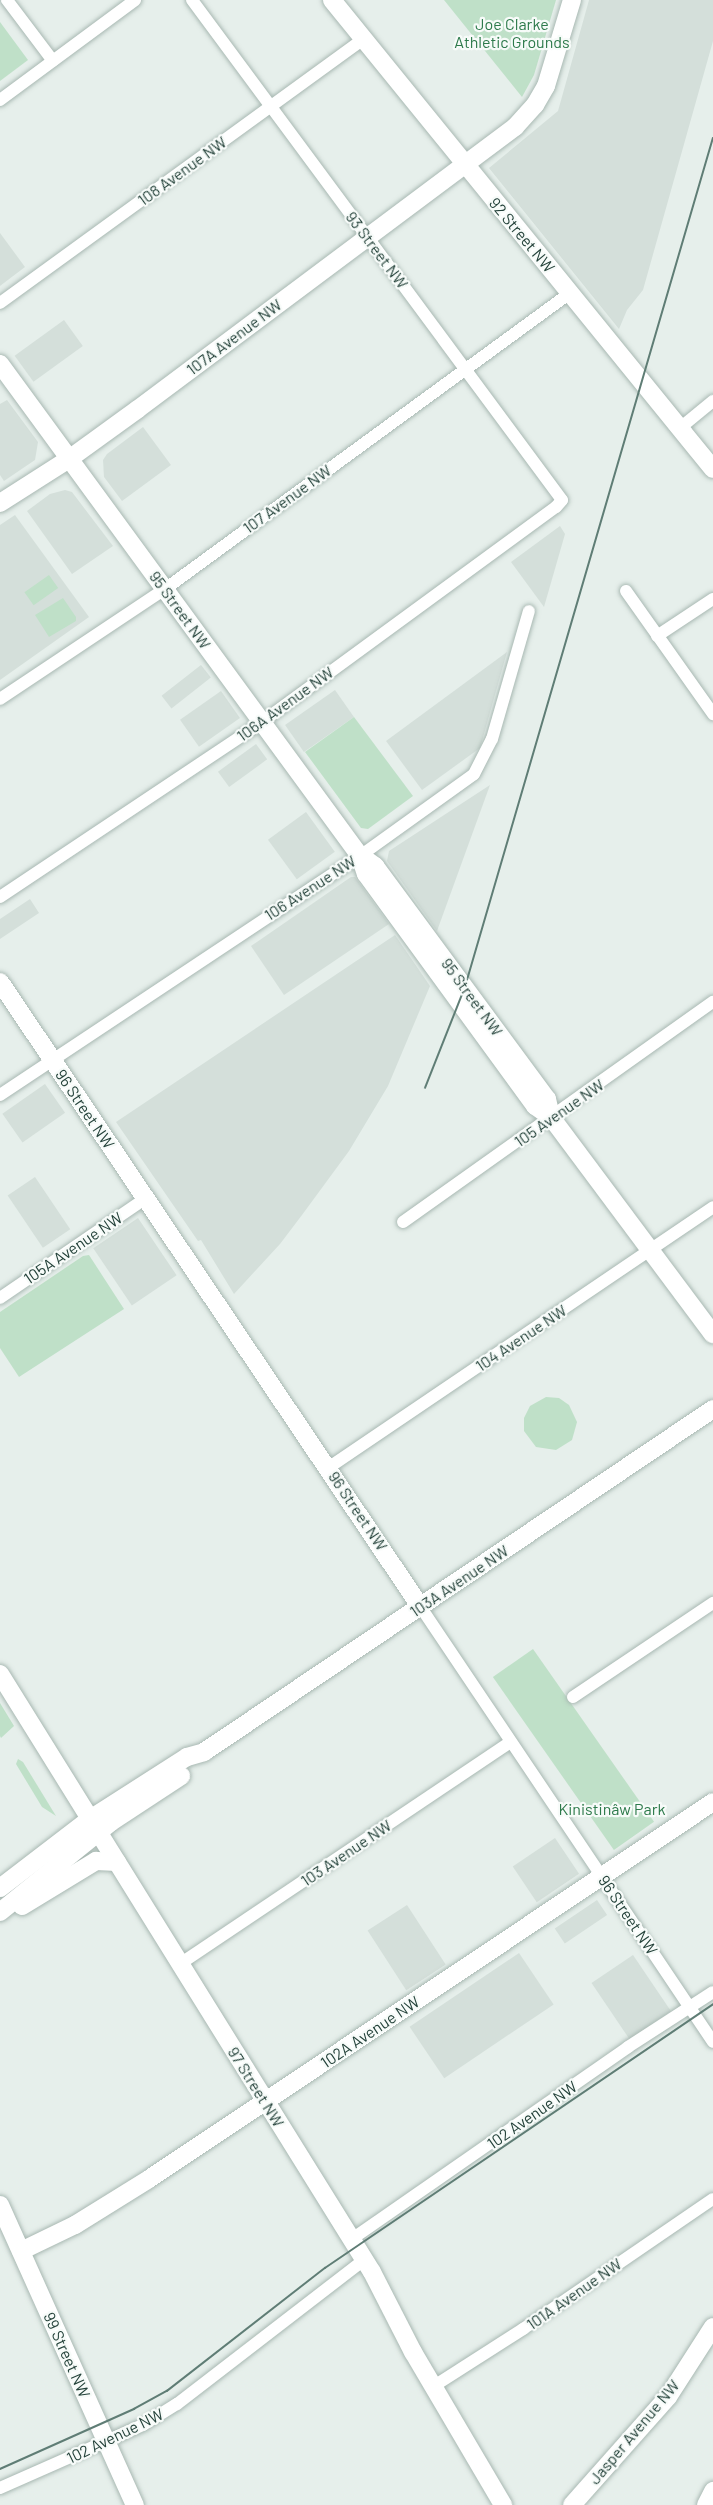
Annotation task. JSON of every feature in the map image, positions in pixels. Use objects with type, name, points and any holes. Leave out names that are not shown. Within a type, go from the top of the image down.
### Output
[{"type":"street","points":[[7,0],[54,61]]},
{"type":"street","points":[[0,100],[135,0]]},
{"type":"street","name":"93 Street NW","points":[[192,0],[562,500]]},
{"type":"street","name":"92 Street NW","points":[[332,0],[713,470]]},
{"type":"street","name":"107A Avenue NW","points":[[0,503],[69,459],[515,127],[535,105],[546,86],[572,0]]},
{"type":"street","name":"108 Avenue NW","points":[[0,303],[363,39]]},
{"type":"street","name":"107 Avenue NW","points":[[0,699],[165,589],[570,293]]},
{"type":"street","name":"95 Street NW","points":[[0,364],[360,856],[366,874],[535,1107],[552,1117],[713,1334]]},
{"type":"street","points":[[680,428],[713,401]]},
{"type":"street","name":"106A Avenue NW","points":[[0,897],[262,722],[556,507],[562,500]]},
{"type":"street","points":[[626,591],[713,714]]},
{"type":"street","points":[[657,636],[713,599]]},
{"type":"street","name":"106 Avenue NW","points":[[0,1095],[360,856],[474,774],[492,739],[529,611]]},
{"type":"street","name":"96 Street NW","points":[[0,982],[713,2042]]},
{"type":"street","name":"105 Avenue NW","points":[[403,1222],[713,1002]]},
{"type":"street","name":"105A Avenue NW","points":[[0,1298],[146,1198]]},
{"type":"street","name":"104 Avenue NW","points":[[328,1468],[713,1207]]},
{"type":"street","name":"103A Avenue NW","points":[[0,1888],[95,1825],[188,1757],[204,1752],[713,1408]]},
{"type":"street","points":[[573,1697],[713,1603]]},
{"type":"street","name":"97 Street NW","points":[[0,1674],[364,2260],[503,2505]]},
{"type":"street","name":"103 Avenue NW","points":[[180,1964],[510,1742]]},
{"type":"street","name":"102A Avenue NW","points":[[21,2251],[90,2217],[713,1802]]},
{"type":"street","name":"103A Avenue NW","points":[[3,1910],[95,1825]]},
{"type":"street","points":[[3,1910],[19,1908],[96,1861],[117,1862]]},
{"type":"street","name":"102 Avenue NW","points":[[351,2239],[713,1992]]},
{"type":"street","name":"101A Avenue NW","points":[[434,2386],[523,2330],[713,2199]]},
{"type":"street","name":"99 Street NW","points":[[0,2205],[135,2505]]},
{"type":"street","name":"102 Avenue NW","points":[[0,2488],[143,2425],[177,2404],[364,2260]]},
{"type":"street","name":"Jasper Avenue NW","points":[[572,2505],[668,2397],[713,2327]]},
{"type":"street","points":[[706,2505],[713,2491]]},
{"type":"shaded area","points":[[589,0],[713,0],[713,41],[643,290],[627,310],[619,329],[489,168],[558,111]]},
{"type":"shaded area","points":[[0,233],[25,267],[0,286]]},
{"type":"shaded area","points":[[64,320],[83,346],[33,382],[15,356]]},
{"type":"shaded area","points":[[7,400],[38,442],[35,460],[4,481],[0,475],[0,404]]},
{"type":"shaded area","points":[[143,427],[171,465],[122,501],[104,477],[103,460],[107,454]]},
{"type":"shaded area","points":[[65,490],[72,492],[113,546],[72,574],[27,511],[50,494]]},
{"type":"shaded area","points":[[15,515],[89,617],[0,680],[0,525]]},
{"type":"shaded area","points":[[560,526],[565,534],[544,607],[511,562]]},
{"type":"shaded area","points":[[507,652],[480,748],[422,790],[386,741]]},
{"type":"shaded area","points":[[201,665],[211,678],[171,708],[162,696]]},
{"type":"shaded area","points":[[335,690],[354,717],[304,752],[285,725]]},
{"type":"shaded area","points":[[221,691],[240,718],[199,747],[180,720]]},
{"type":"shaded area","points":[[256,744],[267,759],[229,787],[218,772]]},
{"type":"shaded area","points":[[490,785],[437,931],[387,861],[389,851]]},
{"type":"shaded area","points":[[306,812],[335,852],[297,879],[268,840]]},
{"type":"shaded area","points":[[351,877],[355,877],[389,924],[284,995],[251,946]]},
{"type":"shaded area","points":[[30,899],[39,913],[0,939],[0,919]]},
{"type":"shaded area","points":[[395,935],[430,986],[388,1086],[349,1151],[302,1215],[280,1244],[234,1294],[201,1240],[198,1241],[116,1122]]},
{"type":"shaded area","points":[[45,1084],[65,1113],[22,1142],[2,1114]]},
{"type":"shaded area","points":[[35,1177],[70,1229],[43,1248],[8,1195]]},
{"type":"shaded area","points":[[138,1218],[177,1275],[132,1305],[93,1248]]},
{"type":"shaded area","points":[[555,1838],[579,1874],[537,1902],[513,1867]]},
{"type":"shaded area","points":[[597,1900],[607,1915],[565,1943],[555,1929]]},
{"type":"shaded area","points":[[407,1905],[446,1965],[406,1990],[368,1931]]},
{"type":"shaded area","points":[[519,1953],[554,2004],[444,2078],[410,2027]]},
{"type":"shaded area","points":[[633,1955],[671,2011],[630,2039],[592,1983]]},
{"type":"green space","name":"Joe Clarke Athletic Grounds","points":[[444,0],[556,0],[534,75],[522,97]]},
{"type":"green space","points":[[0,22],[28,60],[0,81]]},
{"type":"green space","points":[[49,575],[58,588],[34,605],[24,592]]},
{"type":"green space","points":[[63,598],[76,617],[76,621],[49,637],[35,615]]},
{"type":"green space","points":[[354,717],[413,796],[368,829],[361,828],[305,752]]},
{"type":"green space","points":[[89,1255],[124,1309],[19,1377],[0,1348],[0,1312],[83,1256]]},
{"type":"green space","points":[[546,1397],[559,1398],[569,1405],[577,1422],[572,1440],[556,1450],[536,1447],[524,1431],[524,1418],[530,1406]]},
{"type":"green space","name":"Kinistinâw Park","points":[[533,1649],[654,1822],[614,1850],[493,1677]]},
{"type":"green space","points":[[0,1703],[14,1726],[1,1738],[0,1736]]},
{"type":"green space","points":[[18,1759],[23,1762],[56,1816],[42,1807],[16,1764]]},
{"type":"tram line","points":[[425,1088],[465,987],[713,138]]},
{"type":"tram line","points":[[0,2469],[134,2409],[167,2391],[325,2268],[713,2004]]}]
